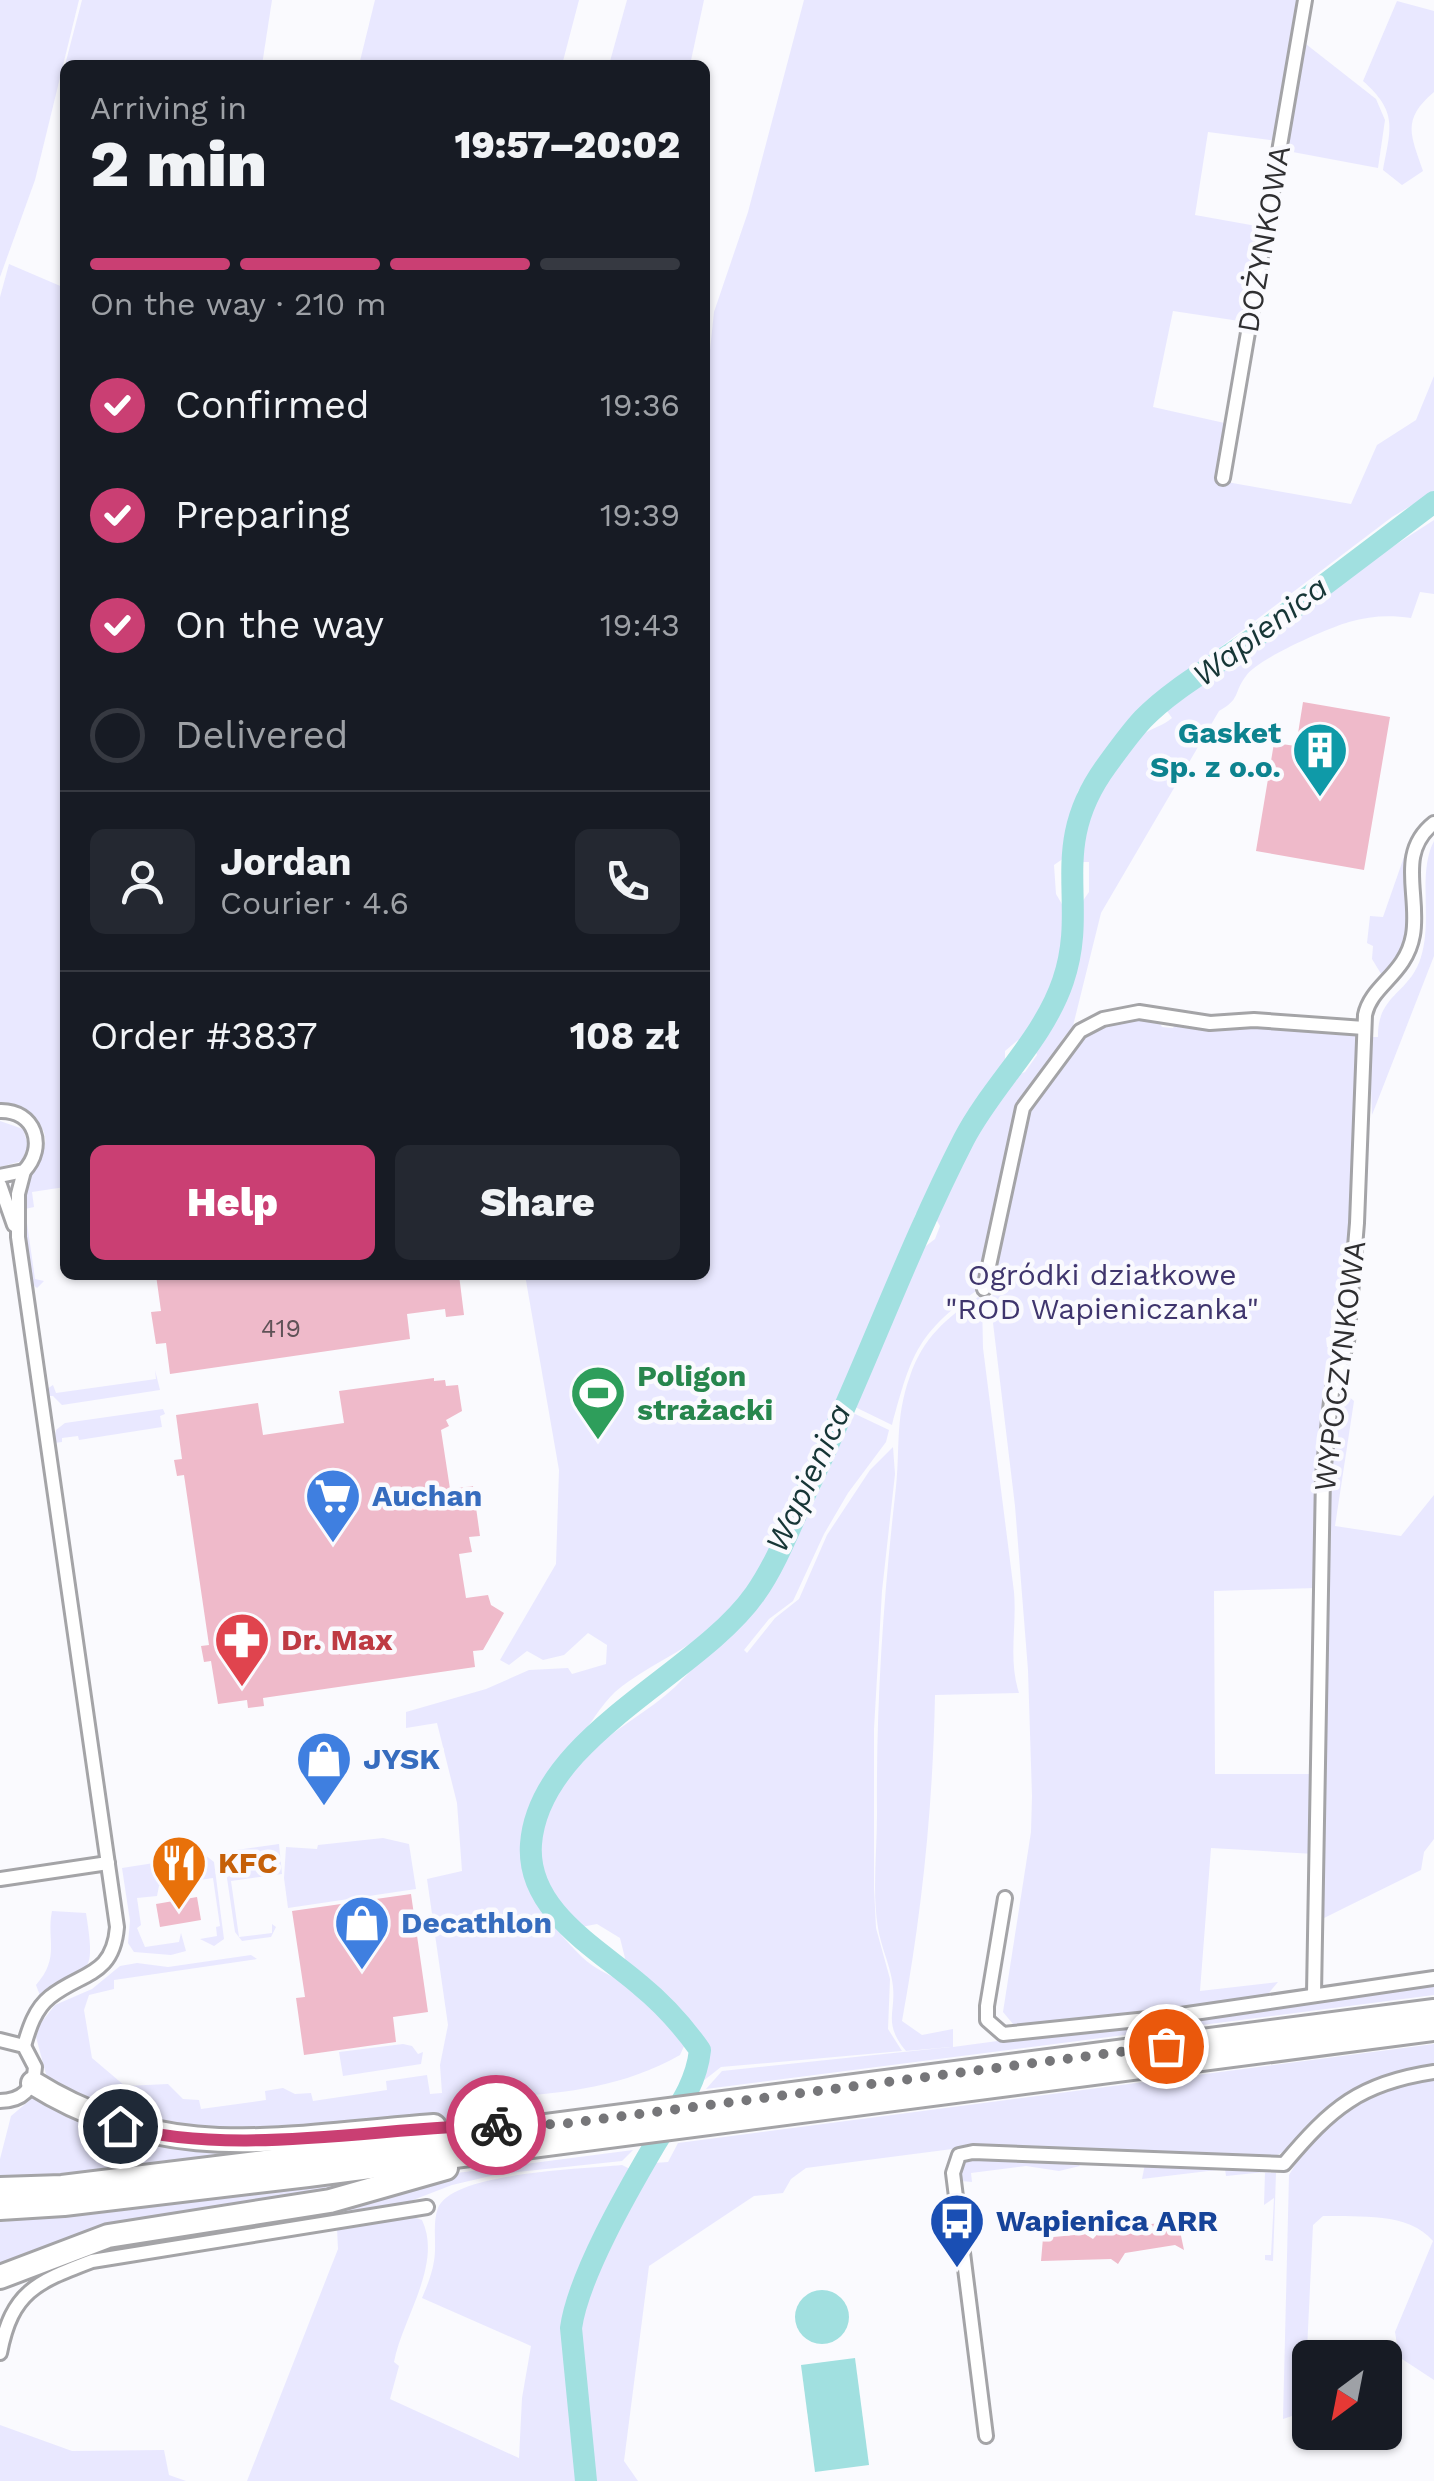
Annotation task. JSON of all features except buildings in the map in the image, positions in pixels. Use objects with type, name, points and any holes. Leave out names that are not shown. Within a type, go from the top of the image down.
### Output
[{"type":"highway","points":[[0,2189],[62,2187],[1434,2010]]},
{"type":"highway","points":[[0,2208],[64,2204],[1434,2029]]},
{"type":"highway","points":[[32,2083],[90,2115],[171,2138],[220,2141],[443,2126],[562,2124]]},
{"type":"highway","points":[[0,2277],[108,2236],[330,2201],[528,2146]]},
{"type":"street","name":"DOŻYNKOWA","points":[[1223,478],[1304,0]]},
{"type":"street","name":"WYPOCZYNKOWA","points":[[1314,1994],[1323,1474],[1332,1392],[1347,1342],[1358,1223],[1364,1028],[1370,999],[1402,966],[1408,953],[1415,920],[1412,857],[1421,834],[1434,823]]},
{"type":"street","points":[[984,1289],[1023,1108],[1080,1031],[1103,1019],[1139,1012],[1210,1023],[1254,1020],[1364,1028]]},
{"type":"street","points":[[0,1111],[20,1114],[35,1130],[36,1152],[24,1170],[18,1194],[18,1237],[117,1927],[114,1949],[93,1973],[48,1998],[34,2016],[24,2046],[36,2068],[32,2083],[22,2096],[0,2101]]},
{"type":"street","points":[[0,1176],[24,1170]]},
{"type":"street","points":[[0,1185],[18,1237]]},
{"type":"street","points":[[0,1879],[108,1862]]},
{"type":"street","points":[[1005,1898],[987,2006],[988,2020],[1003,2034],[1166,2017],[1434,1978]]},
{"type":"street","points":[[0,2040],[24,2046]]},
{"type":"street","points":[[986,2436],[953,2173],[956,2157],[974,2152],[1284,2164],[1318,2123],[1347,2099],[1400,2077],[1434,2072]]},
{"type":"street","points":[[0,2353],[8,2316],[20,2298],[42,2281],[92,2261],[427,2207]]},
{"type":"green space","points":[[0,0],[79,0],[64,60],[60,60],[60,78],[35,180],[0,277]]},
{"type":"green space","points":[[82,0],[272,0],[263,60],[66,60]]},
{"type":"green space","points":[[375,0],[579,0],[563,60],[360,60]]},
{"type":"green space","points":[[627,0],[704,0],[691,60],[610,60]]},
{"type":"green space","points":[[804,0],[1302,0],[1277,141],[1208,132],[1195,215],[1262,227],[1246,322],[1173,311],[1153,407],[1229,424],[1221,481],[1351,504],[1377,445],[1416,420],[1434,376],[1434,492],[1392,517],[1144,705],[1078,791],[1066,832],[1064,858],[1054,865],[1056,894],[1066,911],[1060,967],[1048,1002],[1024,1040],[1018,1040],[1005,1051],[1005,1065],[962,1134],[923,1215],[916,1213],[907,1237],[910,1246],[816,1453],[803,1468],[791,1513],[762,1572],[720,1623],[610,1697],[540,1797],[530,1824],[527,1850],[530,1876],[540,1903],[582,1957],[629,1987],[663,2019],[685,2044],[680,2055],[600,2085],[459,2101],[458,2118],[220,2134],[123,2121],[47,2078],[36,2037],[40,2024],[55,2005],[92,1989],[120,1966],[137,1963],[168,1967],[251,1955],[257,1959],[114,1980],[114,1989],[89,1995],[84,2010],[92,2058],[125,2086],[168,2084],[183,2099],[199,2100],[201,2109],[266,2100],[265,2091],[283,2088],[295,2094],[311,2093],[313,2101],[387,2090],[386,2081],[427,2075],[430,2094],[442,2093],[440,2065],[448,2025],[427,1879],[462,1871],[457,1803],[437,1723],[406,1728],[406,1712],[486,1689],[529,1670],[568,1668],[572,1674],[606,1664],[607,1645],[588,1633],[564,1655],[543,1660],[527,1651],[509,1665],[500,1660],[556,1564],[559,1470],[526,1280],[710,1280],[710,350],[714,312],[748,212]]},
{"type":"green space","points":[[1397,1],[1434,11],[1434,92],[1417,111],[1412,128],[1423,171],[1402,185],[1383,170],[1388,143],[1387,112],[1363,81]]},
{"type":"green space","points":[[1302,41],[1376,99],[1385,120],[1378,168],[1282,150]]},
{"type":"green space","points":[[9,264],[60,286],[60,1188],[32,1192],[34,1207],[25,1209],[35,1279],[44,1281],[37,1288],[32,1284],[22,1197],[44,1149],[43,1129],[27,1111],[0,1104],[0,297]]},
{"type":"green space","points":[[1434,520],[1434,594],[1420,592],[1411,618],[1357,620],[1294,645],[1253,669],[1234,699],[1219,711],[1101,913],[1072,1030],[1018,1107],[980,1288],[942,1319],[920,1346],[905,1379],[892,1425],[853,1406],[918,1252],[935,1239],[940,1226],[936,1219],[977,1127],[1011,1078],[1025,1072],[1037,1055],[1034,1047],[1057,1012],[1069,981],[1080,905],[1089,892],[1089,862],[1080,862],[1083,834],[1096,797],[1110,774],[1138,739],[1172,718],[1167,711],[1327,589]]},
{"type":"green space","points":[[1434,841],[1434,956],[1372,1115],[1369,1037],[1378,1037],[1383,1012],[1410,979],[1421,957],[1426,927],[1426,868]]},
{"type":"green space","points":[[1405,854],[1410,919],[1402,948],[1383,977],[1372,959],[1373,946],[1367,943],[1370,916],[1383,917]]},
{"type":"green space","name":"Ogródki działkowe \"ROD Wapieniczanka\"","points":[[1131,1017],[1158,1020],[1162,1027],[1173,1028],[1176,1023],[1210,1029],[1248,1024],[1353,1033],[1359,1038],[1346,1307],[1331,1310],[1332,1335],[1326,1338],[1327,1347],[1333,1349],[1333,1370],[1323,1414],[1317,1588],[1214,1591],[1215,1774],[1315,1774],[1315,1854],[1211,1848],[1200,1991],[1278,1982],[1263,2000],[1022,2027],[1013,2024],[1003,2012],[1031,1832],[1028,1670],[992,1280],[1028,1111],[1057,1066],[1083,1039],[1098,1028]]},
{"type":"green space","points":[[0,1121],[23,1129],[28,1145],[22,1161],[0,1167]]},
{"type":"green space","points":[[978,1297],[982,1299],[983,1348],[1014,1592],[1013,1655],[1019,1693],[935,1695],[925,1859],[902,2021],[922,2035],[953,2029],[953,2047],[1434,1982],[1434,1995],[706,2089],[722,2071],[951,2047],[906,2051],[892,2024],[892,1980],[879,1935],[875,1900],[879,1694],[905,1392],[915,1363],[929,1340],[946,1321]]},
{"type":"green space","points":[[155,1370],[160,1390],[62,1405],[48,1396],[47,1389],[53,1385],[56,1393],[156,1379]]},
{"type":"green space","points":[[1348,1396],[1354,1401],[1335,1526],[1401,1536],[1434,1495],[1434,1839],[1424,1852],[1421,1870],[1322,1919],[1327,1473],[1335,1402]]},
{"type":"green space","points":[[163,1409],[162,1427],[79,1440],[78,1436],[62,1438],[62,1442],[54,1443],[56,1430],[65,1423]]},
{"type":"green space","points":[[851,1412],[889,1430],[886,1442],[848,1493],[824,1534],[793,1601],[769,1619],[744,1650],[747,1653],[775,1618],[799,1599],[827,1535],[870,1470],[893,1447],[895,1474],[882,1591],[874,1729],[874,1888],[876,1928],[890,1979],[888,2029],[902,2051],[721,2067],[698,2085],[705,2059],[702,2043],[627,1966],[620,1938],[597,1924],[581,1927],[545,1888],[537,1864],[540,1829],[556,1794],[590,1752],[675,1687],[754,1604],[772,1578],[808,1504],[820,1490],[828,1456]]},
{"type":"green space","points":[[383,1838],[409,1844],[416,1889],[288,1908],[284,1878],[286,1847],[317,1849],[318,1845]]},
{"type":"green space","points":[[279,1844],[282,1874],[231,1881],[239,1937],[272,1933],[272,1924],[276,1927],[271,1937],[242,1941],[235,1932],[224,1858],[229,1851]]},
{"type":"green space","points":[[205,1855],[214,1862],[224,1939],[214,1946],[200,1939],[217,1936],[216,1927],[220,1926],[213,1878],[159,1886],[157,1896],[137,1898],[141,1925],[137,1928],[145,1947],[179,1942],[181,1933],[186,1951],[171,1955],[134,1952],[128,1943],[130,1921],[122,1868]]},
{"type":"green space","points":[[52,1911],[86,1913],[90,1953],[84,1969],[41,1998],[36,1985],[50,1957]]},
{"type":"green space","points":[[1434,2044],[1434,2066],[1389,2076],[1348,2093],[1323,2112],[1292,2145],[1269,2158],[960,2148],[806,2168],[791,2179],[783,2193],[754,2196],[649,2266],[624,2461],[638,2481],[595,2481],[578,2332],[594,2279],[654,2163],[668,2162],[678,2143]]},
{"type":"green space","points":[[412,2046],[418,2054],[423,2052],[421,2064],[343,2076],[339,2052]]},
{"type":"green space","points":[[1434,2078],[1434,2380],[1402,2359],[1402,2340],[1396,2340],[1395,2332],[1433,2241],[1411,2225],[1397,2221],[1323,2216],[1313,2225],[1307,2340],[1292,2340],[1292,2416],[1283,2419],[1289,2175],[1312,2137],[1362,2098]]},
{"type":"green space","points":[[36,2095],[79,2119],[329,2141],[135,2167],[0,2179],[0,2159],[11,2116]]},
{"type":"green space","points":[[633,2150],[622,2161],[499,2174],[452,2185],[395,2207],[292,2224],[290,2218],[457,2173]]},
{"type":"green space","points":[[977,2158],[1076,2162],[1080,2166],[1059,2171],[1026,2166],[971,2173],[972,2182],[961,2181],[960,2168]]},
{"type":"green space","points":[[1145,2164],[1222,2169],[1142,2179]]},
{"type":"green space","points":[[622,2165],[630,2169],[629,2177],[566,2302],[563,2330],[576,2481],[247,2481],[338,2249],[337,2228],[408,2215],[422,2220],[428,2255],[398,2345],[394,2362],[399,2366],[390,2399],[519,2458],[522,2398],[531,2346],[422,2298],[434,2261],[438,2208],[449,2196],[493,2180]]},
{"type":"green space","points":[[1225,2170],[1264,2172],[1226,2176]]},
{"type":"green space","points":[[1265,2172],[1276,2173],[1273,2261],[1265,2260],[1265,2255],[1271,2255],[1274,2198],[1264,2205]]},
{"type":"green space","points":[[390,2177],[107,2229],[0,2268],[0,2222]]},
{"type":"green space","points":[[0,2425],[72,2451],[164,2450],[169,2475],[186,2481],[0,2481]]},
{"type":"water","points":[[822,2290],[841,2298],[849,2317],[841,2336],[822,2344],[803,2336],[795,2317],[803,2298]]},
{"type":"water","points":[[855,2358],[869,2465],[815,2472],[801,2365]]},
{"type":"waterway","name":"Wapienica","points":[[586,2481],[571,2328],[575,2307],[618,2210],[689,2089],[700,2050],[656,1999],[585,1942],[552,1908],[532,1867],[531,1844],[541,1806],[561,1771],[590,1739],[729,1624],[770,1569],[964,1139],[1054,1003],[1070,952],[1073,849],[1078,823],[1107,765],[1143,719],[1170,695],[1262,632],[1434,502]]},
{"type":"way so far","points":[[496,2125],[562,2124],[1166,2046]]},
{"type":"place","name":"Gasket Sp. z o.o.","points":[[1320,799]]},
{"type":"place","name":"Poligon strażacki","points":[[598,1442]]},
{"type":"place","name":"Auchan","points":[[333,1545]]},
{"type":"place","name":"Dr. Max","points":[[242,1689]]},
{"type":"place","name":"JYSK","points":[[324,1808]]},
{"type":"place","name":"KFC","points":[[179,1912]]},
{"type":"place","name":"Decathlon","points":[[362,1972]]},
{"type":"place","name":"Wapienica ARR","points":[[957,2270]]},
{"type":"route","points":[[120,2126],[171,2138],[220,2141],[496,2125]]}]
